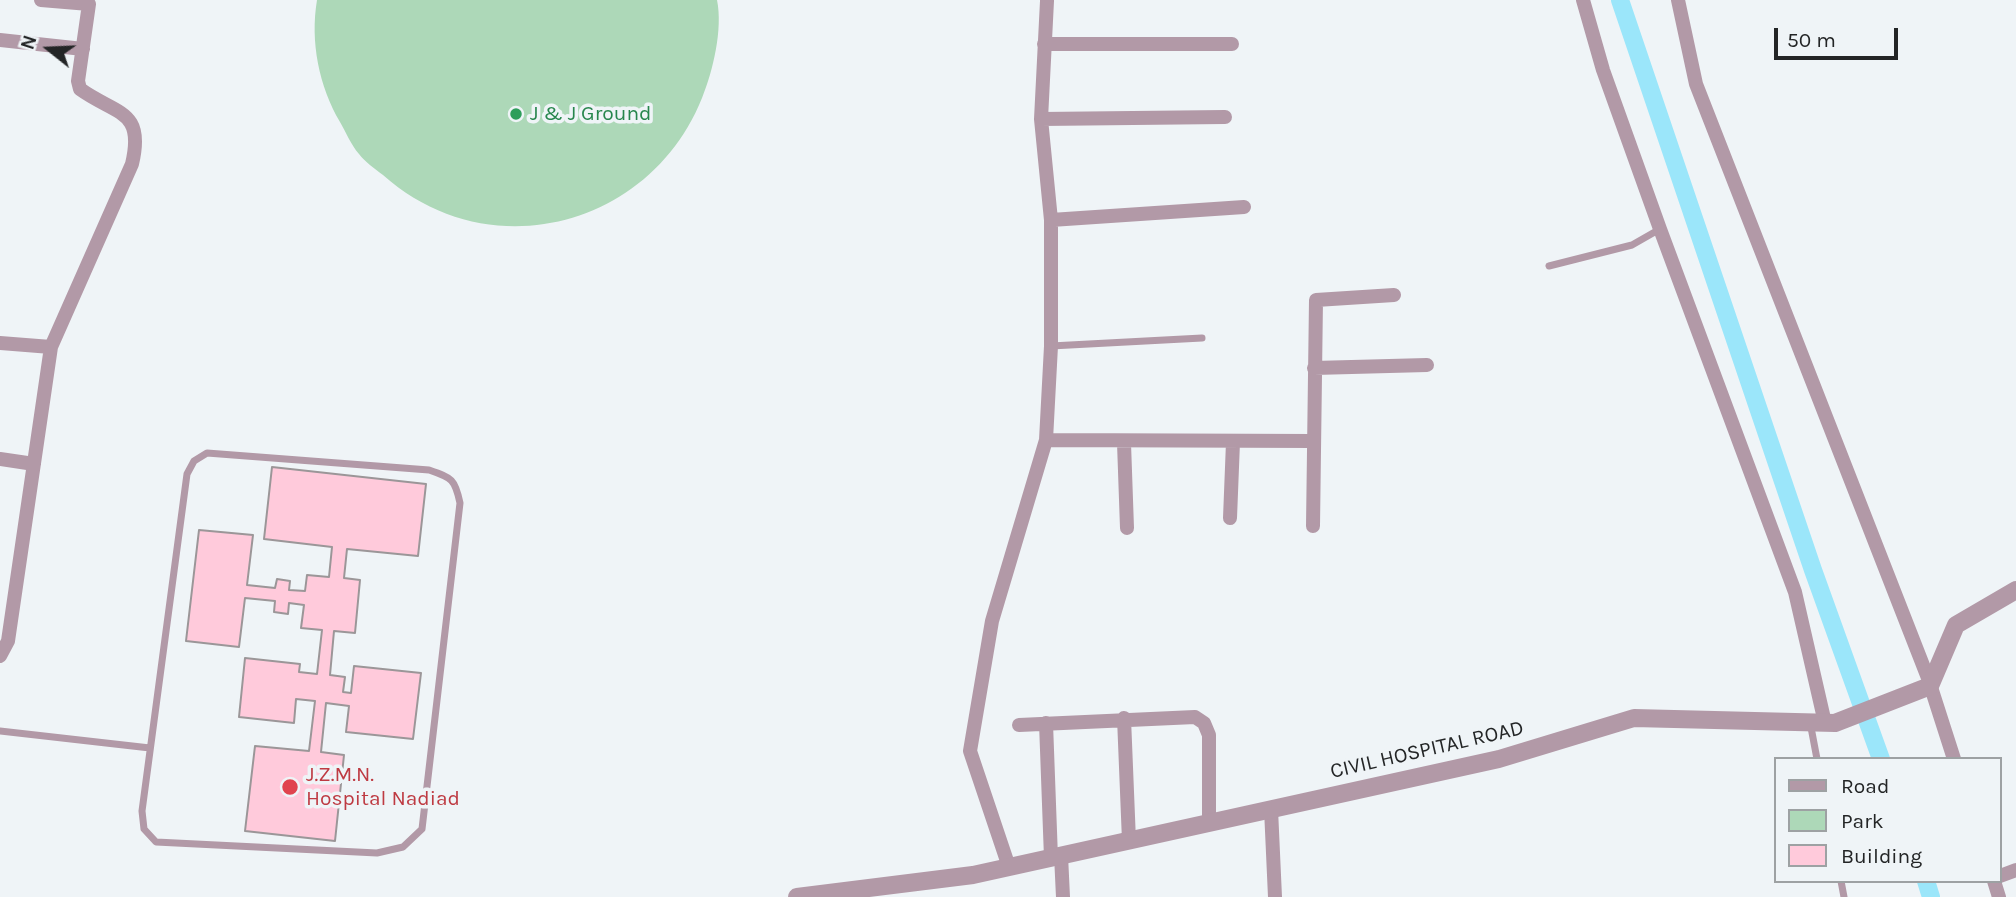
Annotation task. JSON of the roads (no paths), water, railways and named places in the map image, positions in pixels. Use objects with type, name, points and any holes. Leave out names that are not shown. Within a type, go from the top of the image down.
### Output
[{"type":"street","points":[[0,656],[8,641],[5,618],[34,464],[51,347],[132,164],[137,143],[135,127],[128,117],[80,89],[78,81],[89,4],[41,0]]},
{"type":"street","points":[[1583,0],[1603,70],[1795,592],[1823,723]]},
{"type":"street","points":[[1678,0],[1696,84],[1953,757]]},
{"type":"street","points":[[1009,867],[970,751],[992,621],[1046,440],[1051,346],[1051,220],[1041,119],[1047,1]]},
{"type":"street","points":[[0,40],[83,49]]},
{"type":"street","points":[[1044,44],[1232,44]]},
{"type":"street","points":[[1041,119],[1226,117]]},
{"type":"street","points":[[1051,220],[1244,207]]},
{"type":"street","points":[[1313,526],[1312,441],[1316,300],[1394,295]]},
{"type":"street","points":[[0,343],[51,347]]},
{"type":"street","points":[[1314,368],[1427,365]]},
{"type":"street","points":[[1046,440],[1124,443],[1312,441]]},
{"type":"street","points":[[1230,518],[1233,442]]},
{"type":"street","points":[[1124,443],[1127,528]]},
{"type":"street","points":[[0,459],[34,464]]},
{"type":"street","points":[[1927,688],[1956,625],[2016,590]]},
{"type":"street","name":"CIVIL HOSPITAL ROAD","points":[[797,897],[973,875],[1499,759],[1634,718],[1823,723],[1927,688]]},
{"type":"street","points":[[1124,718],[1129,841]]},
{"type":"street","points":[[1019,725],[1124,718],[1195,718],[1204,723],[1209,735],[1209,823]]},
{"type":"street","points":[[1046,723],[1056,856],[1063,897]]},
{"type":"street","points":[[1271,809],[1275,897]]},
{"type":"lane","points":[[1549,266],[1632,245],[1660,229]]},
{"type":"lane","points":[[1051,346],[1202,338]]},
{"type":"lane","points":[[207,453],[429,470],[447,476],[456,484],[460,503],[422,829],[403,847],[377,853],[156,842],[144,829],[142,811],[150,748],[187,474],[194,461],[207,453]]},
{"type":"lane","points":[[1817,757],[1823,723]]},
{"type":"lane","points":[[0,731],[150,748]]},
{"type":"waterway","points":[[1620,0],[1813,570],[1880,757]]},
{"type":"waterway","points":[[1927,883],[1931,897]]},
{"type":"place","name":"J & J Ground","points":[[516,114]]},
{"type":"place","name":"J.Z.M.N. Hospital Nadiad","points":[[290,787]]}]
